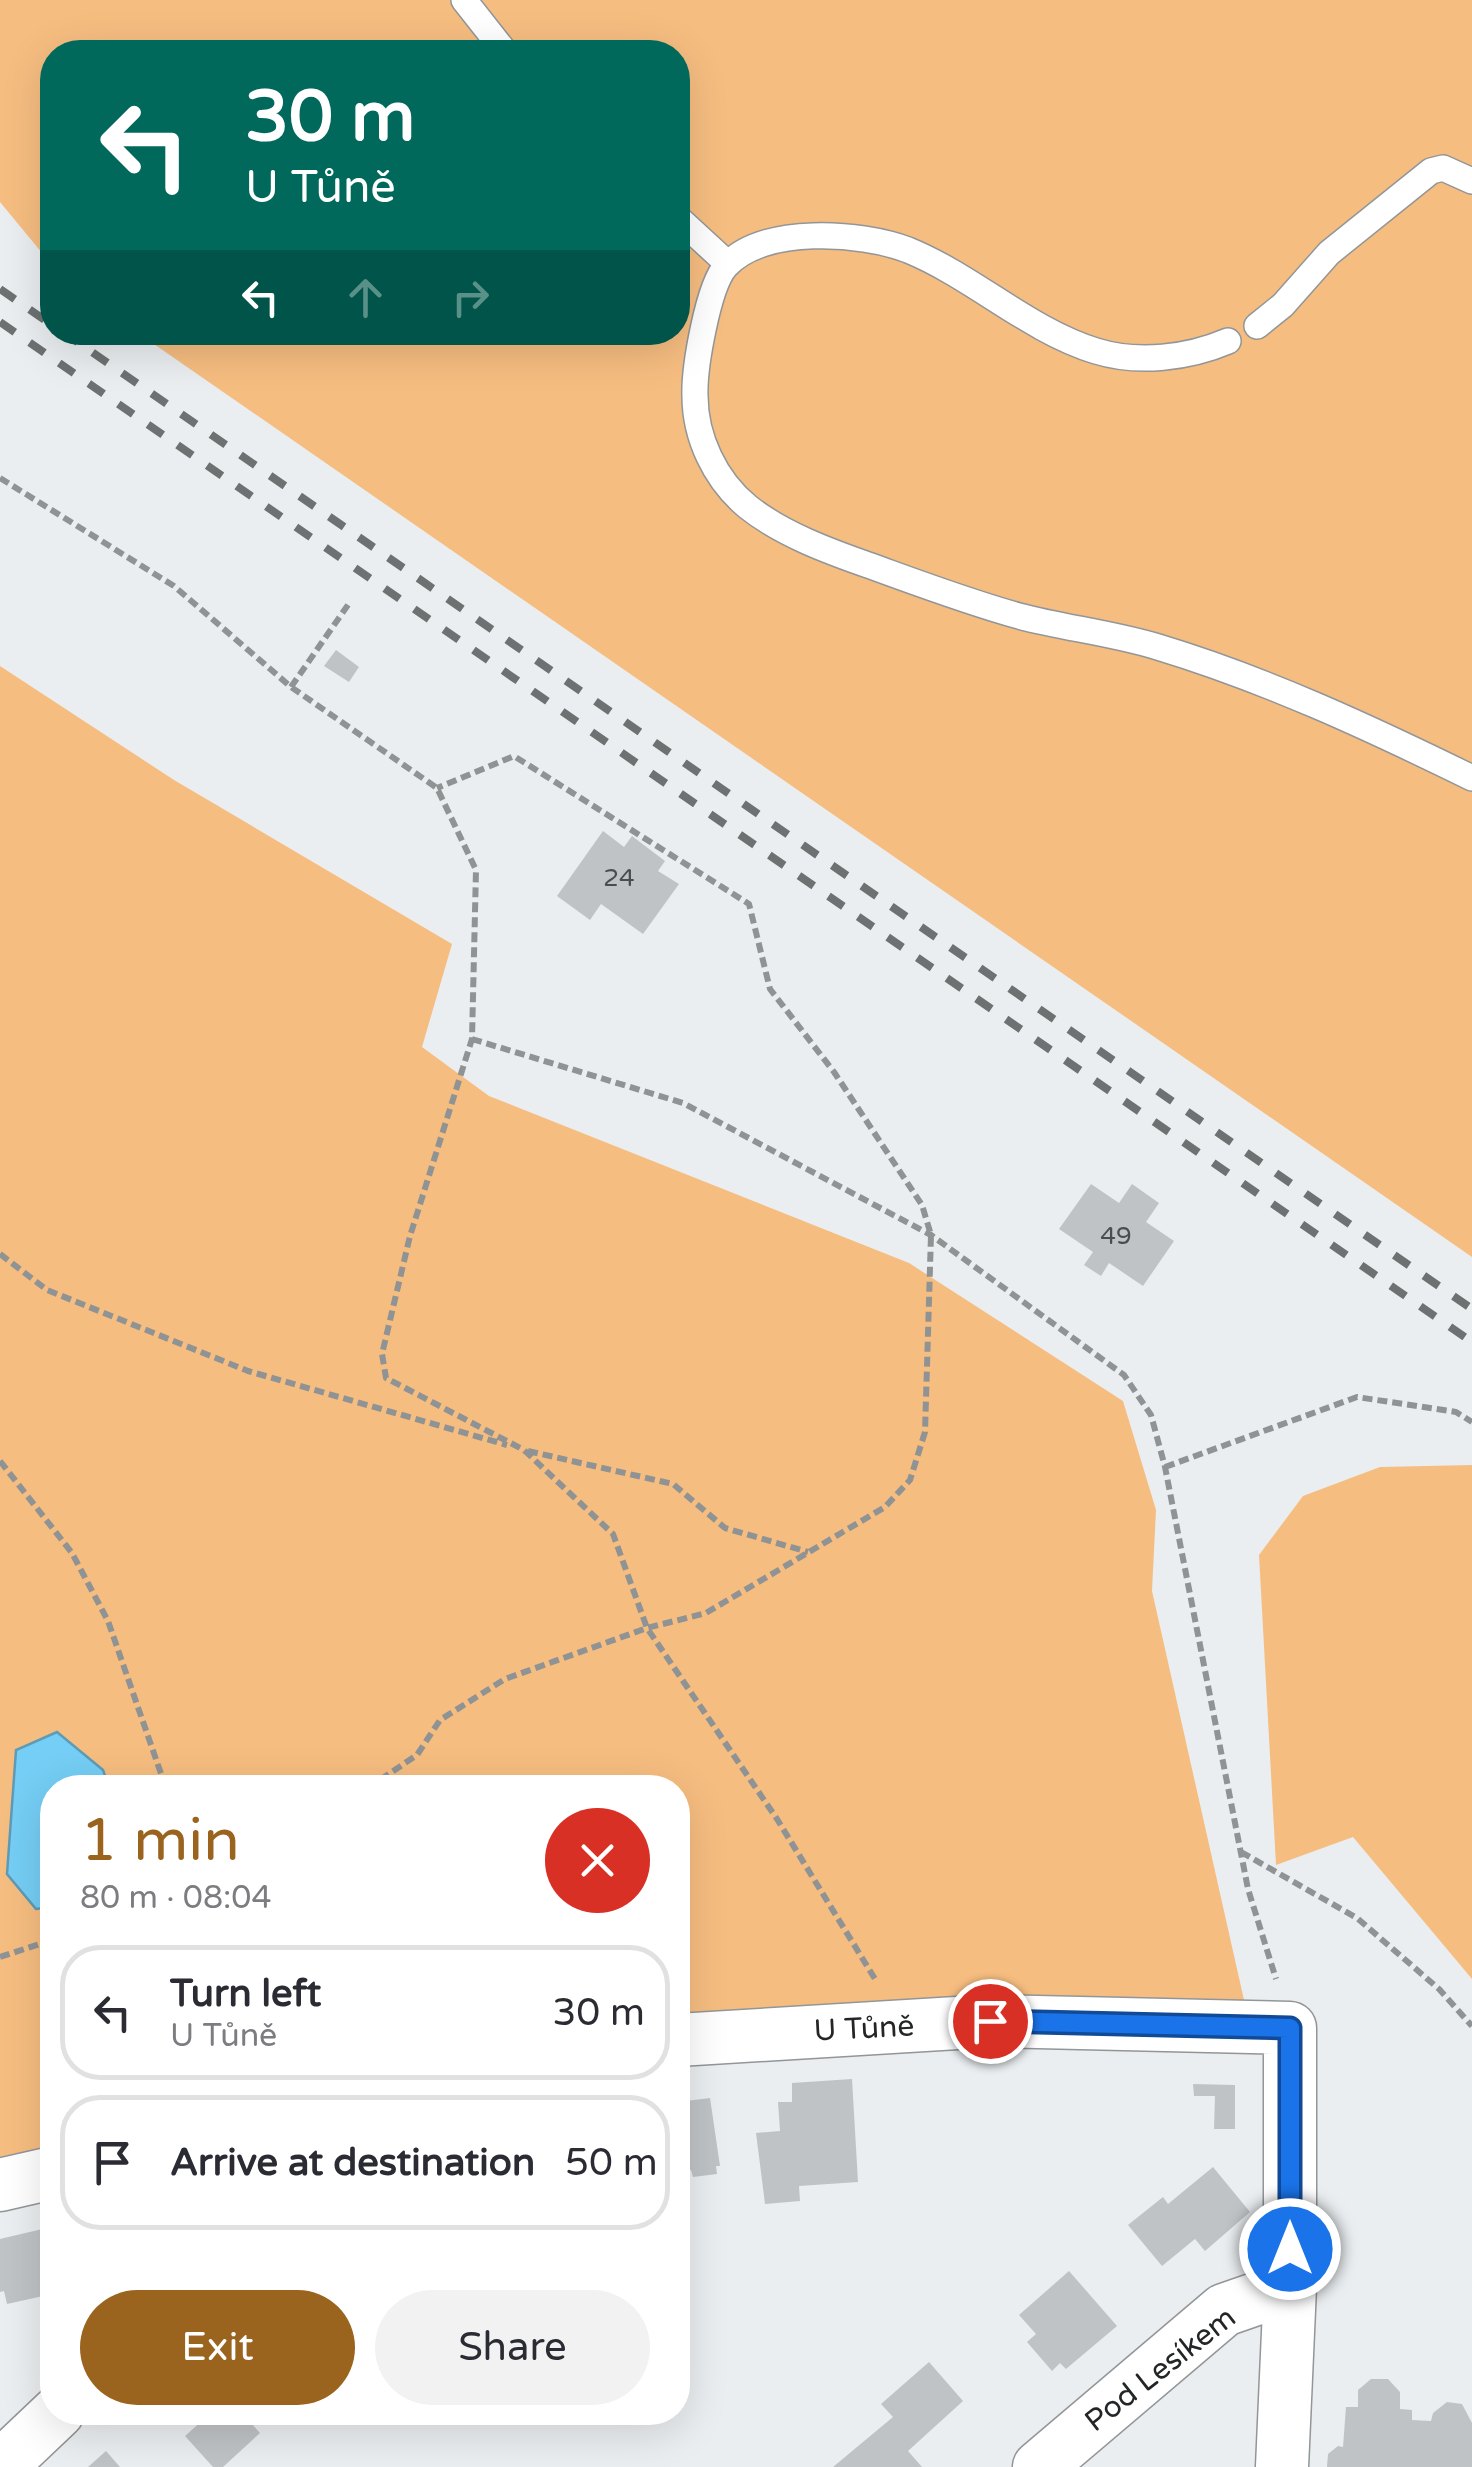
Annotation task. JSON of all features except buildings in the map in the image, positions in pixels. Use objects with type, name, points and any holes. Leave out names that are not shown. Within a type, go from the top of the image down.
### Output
[{"type":"street","name":"U Tůně","points":[[690,2039],[990,2021],[1290,2028]]},
{"type":"street","points":[[1282,2467],[1290,2287],[1290,2028]]},
{"type":"street","points":[[0,2185],[40,2175]]},
{"type":"street","name":"Pod Lesíkem","points":[[1039,2467],[1224,2310],[1290,2287]]},
{"type":"street","points":[[0,2467],[44,2425]]},
{"type":"lane","points":[[464,0],[496,40]]},
{"type":"lane","points":[[1257,326],[1283,305],[1329,253],[1431,170],[1443,168],[1472,181]]},
{"type":"lane","points":[[690,229],[728,264]]},
{"type":"lane","points":[[1228,342],[1176,356],[1101,352],[1054,334],[948,269],[905,249],[859,238],[791,238],[742,253],[720,273],[703,334],[694,395],[697,422],[708,454],[724,482],[748,506],[836,554],[1018,616],[1156,646],[1300,698],[1472,778]]},
{"type":"path","points":[[0,478],[174,586],[291,687],[437,788],[476,870],[472,1039],[410,1236],[382,1354],[386,1378],[524,1450],[613,1534],[647,1628],[766,1803],[905,2026]]},
{"type":"path","points":[[291,687],[350,602]]},
{"type":"path","points":[[387,1775],[417,1754],[440,1720],[505,1679],[647,1628],[706,1614],[885,1507],[910,1480],[925,1432],[931,1235],[922,1205],[834,1072],[770,989],[748,904],[514,756],[437,788]]},
{"type":"path","points":[[472,1039],[682,1103],[931,1235],[1124,1374],[1151,1415],[1165,1467],[1248,1889],[1290,2028]]},
{"type":"path","points":[[0,1254],[47,1290],[248,1372],[524,1450],[674,1484],[724,1528],[809,1552]]},
{"type":"path","points":[[1165,1467],[1356,1398],[1456,1412],[1472,1422]]},
{"type":"path","points":[[0,1460],[72,1552],[108,1621],[161,1775]]},
{"type":"path","points":[[1241,1852],[1357,1918],[1439,1988],[1472,2026]]},
{"type":"path","points":[[0,1957],[40,1944]]},
{"type":"shaded area","points":[[0,0],[1472,0],[1472,1257],[155,345],[690,345],[690,40],[40,40],[40,250],[0,202]]},
{"type":"shaded area","points":[[0,666],[174,780],[452,944],[422,1047],[489,1096],[909,1263],[1123,1401],[1156,1510],[1152,1591],[1244,2000],[690,2013],[690,1775],[105,1775],[103,1770],[16,1750],[14,1805],[36,1909],[40,1908],[40,2162],[0,2172]]},
{"type":"shaded area","points":[[1472,1465],[1472,1979],[1353,1837],[1276,1865],[1259,1555],[1303,1496],[1380,1467]]},
{"type":"water","points":[[57,1732],[105,1775],[40,1775],[40,1908],[36,1909],[7,1874],[16,1750]]},
{"type":"railway","points":[[0,289],[40,317]]},
{"type":"railway","points":[[0,322],[1472,1342]]},
{"type":"railway","points":[[82,345],[1472,1309]]},
{"type":"route","points":[[990,2021],[1290,2028],[1290,2249]]}]
